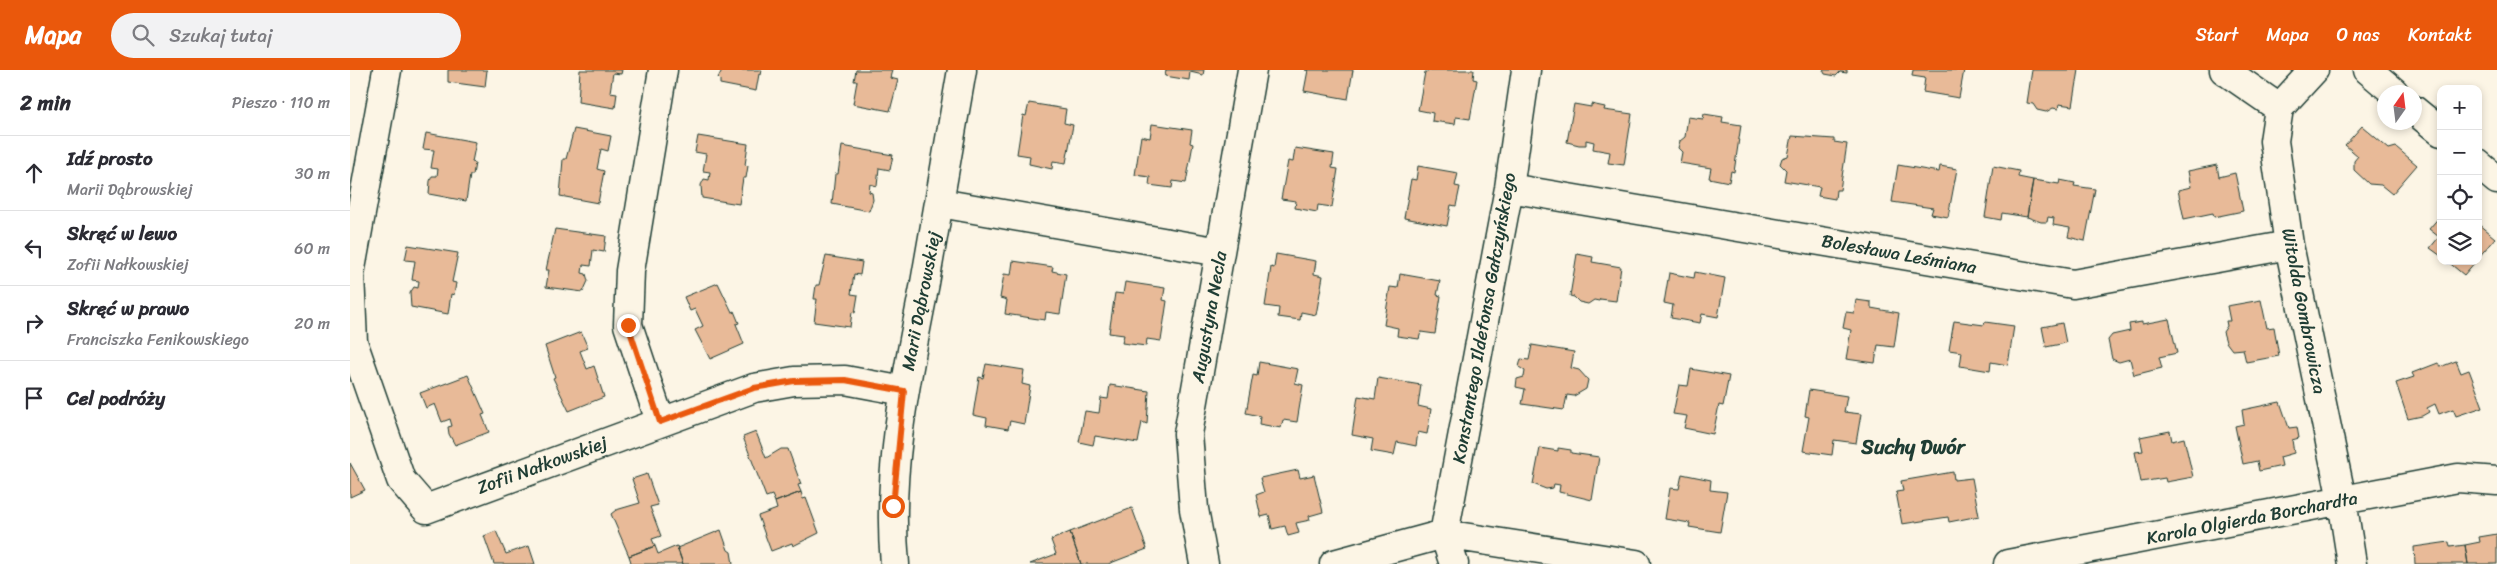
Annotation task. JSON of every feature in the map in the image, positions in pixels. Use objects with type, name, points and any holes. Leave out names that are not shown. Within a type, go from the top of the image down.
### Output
[{"type":"street","name":"Zofii Nałkowskiej","points":[[387,70],[350,274],[353,342],[402,480],[426,509],[754,388],[794,381],[845,380],[904,391]]},
{"type":"street","points":[[660,422],[628,325],[630,270],[663,70]]},
{"type":"street","name":"Marii Dąbrowskiej","points":[[895,564],[893,506],[904,391],[940,204],[962,70]]},
{"type":"street","name":"Augustyna Necla","points":[[1204,564],[1194,509],[1188,434],[1252,70]]},
{"type":"street","name":"Konstantego Ildefonsa Gałczyńskiego","points":[[1454,564],[1444,534],[1509,188],[1526,70]]},
{"type":"street","points":[[2224,70],[2279,108],[2314,70]]},
{"type":"street","points":[[2368,70],[2386,85]]},
{"type":"street","name":"Witolda Gombrowicza","points":[[2279,108],[2274,141],[2289,245],[2342,500],[2352,564]]},
{"type":"street","points":[[2422,117],[2439,130]]},
{"type":"street","points":[[2482,167],[2497,180]]},
{"type":"street","name":"Bolesława Leśmiana","points":[[1509,188],[2073,284],[2289,245]]},
{"type":"street","points":[[940,204],[1220,252]]},
{"type":"street","name":"Karola Olgierda Borchardta","points":[[2008,564],[2087,557],[2342,500],[2458,478],[2497,481]]},
{"type":"street","points":[[1334,564],[1444,534],[1636,564]]},
{"type":"building","points":[[448,70],[487,70],[485,87],[448,82]]},
{"type":"building","points":[[580,70],[622,70],[621,74],[613,73],[610,92],[617,93],[615,108],[578,102]]},
{"type":"building","points":[[722,70],[762,70],[761,75],[759,74],[756,91],[720,84],[718,78]]},
{"type":"building","points":[[856,70],[892,70],[890,78],[898,80],[890,111],[853,104],[857,81],[854,81]]},
{"type":"building","points":[[1166,70],[1204,70],[1203,75],[1190,72],[1189,80],[1165,76]]},
{"type":"building","points":[[1308,70],[1353,70],[1348,99],[1304,91]]},
{"type":"building","points":[[1429,70],[1474,70],[1473,79],[1477,80],[1470,119],[1456,117],[1455,124],[1432,121],[1433,113],[1418,110],[1425,72]]},
{"type":"building","points":[[1823,70],[1847,70],[1847,73],[1840,72],[1836,76],[1825,74]]},
{"type":"building","points":[[1913,70],[1964,70],[1959,98],[1923,92],[1925,78],[1912,76]]},
{"type":"building","points":[[2032,70],[2079,70],[2073,106],[2059,104],[2058,109],[2053,108],[2046,112],[2037,110],[2033,104],[2027,103]]},
{"type":"building","points":[[1029,103],[1066,109],[1064,123],[1073,125],[1066,163],[1053,161],[1052,169],[1029,164],[1030,156],[1017,154],[1023,115],[1026,116]]},
{"type":"building","points":[[1574,104],[1591,107],[1591,104],[1605,107],[1604,110],[1632,114],[1624,165],[1608,163],[1610,152],[1593,149],[1594,142],[1586,140],[1586,145],[1579,145],[1567,142]]},
{"type":"building","points":[[1704,114],[1723,117],[1722,122],[1741,125],[1734,172],[1731,171],[1729,182],[1709,178],[1711,168],[1680,163],[1682,152],[1678,148],[1680,141],[1685,137],[1688,117],[1703,119]]},
{"type":"building","points":[[1152,124],[1192,130],[1190,143],[1193,144],[1186,183],[1173,181],[1172,188],[1149,185],[1150,177],[1135,175],[1141,136],[1150,138]]},
{"type":"building","points":[[2362,126],[2389,149],[2396,147],[2417,165],[2392,194],[2381,185],[2369,184],[2354,170],[2354,161],[2358,156],[2345,145]]},
{"type":"building","points":[[574,129],[611,136],[608,151],[601,149],[597,169],[604,171],[598,203],[560,196],[563,159],[566,159]]},
{"type":"building","points":[[426,133],[476,142],[472,162],[475,163],[473,175],[470,175],[466,201],[429,194],[430,181],[432,176],[437,176],[438,169],[431,168],[434,150],[423,149]]},
{"type":"building","points":[[698,136],[748,144],[745,165],[748,166],[746,178],[743,178],[739,204],[702,198],[701,185],[704,179],[709,180],[710,172],[703,171],[706,154],[695,152]]},
{"type":"building","points":[[1792,136],[1834,139],[1834,142],[1847,144],[1840,190],[1836,190],[1835,199],[1818,196],[1820,187],[1784,181],[1786,170],[1780,164],[1782,158],[1788,156]]},
{"type":"building","points":[[842,146],[893,155],[890,170],[879,168],[877,186],[870,184],[869,192],[872,193],[873,200],[869,211],[832,204],[835,174],[838,174]]},
{"type":"building","points":[[1295,148],[1334,154],[1332,168],[1338,169],[1332,207],[1318,205],[1317,212],[1295,208],[1296,201],[1281,199],[1288,161],[1293,162]]},
{"type":"building","points":[[1898,165],[1939,172],[1940,166],[1957,169],[1948,217],[1931,214],[1933,208],[1892,202]]},
{"type":"building","points":[[2217,165],[2219,177],[2235,173],[2243,211],[2214,217],[2213,213],[2184,219],[2178,190],[2191,187],[2188,171]]},
{"type":"building","points":[[1418,166],[1458,173],[1455,186],[1460,187],[1456,206],[1451,205],[1447,226],[1404,218],[1411,179],[1416,180]]},
{"type":"building","points":[[1993,166],[2019,171],[2018,177],[2033,180],[2027,217],[2002,213],[2001,220],[1985,217]]},
{"type":"building","points":[[2033,180],[2059,184],[2060,180],[2075,183],[2074,186],[2095,189],[2085,241],[2068,237],[2070,228],[2053,225],[2054,218],[2048,217],[2047,222],[2041,222],[2027,217]]},
{"type":"building","points":[[2437,220],[2437,235],[2429,229]]},
{"type":"building","points":[[2482,227],[2495,238],[2482,253]]},
{"type":"building","points":[[555,229],[606,236],[604,252],[593,250],[591,266],[583,265],[582,273],[586,274],[588,281],[583,292],[546,287],[549,270],[546,270]]},
{"type":"building","points":[[2437,239],[2437,253],[2430,248]]},
{"type":"building","points":[[408,245],[458,253],[452,282],[456,283],[454,295],[451,294],[448,314],[411,307],[410,293],[414,287],[418,288],[419,281],[412,280],[415,261],[405,260]]},
{"type":"building","points":[[1276,254],[1316,261],[1314,274],[1323,276],[1316,315],[1301,312],[1300,320],[1278,317],[1279,308],[1265,306],[1271,267],[1274,268]]},
{"type":"building","points":[[1577,254],[1593,257],[1592,262],[1621,267],[1616,301],[1600,299],[1588,304],[1579,302],[1570,296]]},
{"type":"building","points":[[826,256],[862,262],[860,275],[854,274],[851,294],[858,295],[855,313],[852,312],[850,327],[814,322],[817,299],[814,299],[816,285],[819,285]]},
{"type":"building","points":[[1013,261],[1053,267],[1052,271],[1066,274],[1060,314],[1046,312],[1045,320],[1005,314],[1007,300],[1000,298],[1004,274],[1011,275]]},
{"type":"building","points":[[2452,265],[2473,265],[2464,275]]},
{"type":"building","points":[[1695,272],[1725,278],[1718,317],[1702,314],[1700,323],[1671,318],[1673,305],[1664,303],[1669,273],[1694,278]]},
{"type":"building","points":[[1400,274],[1440,281],[1437,295],[1441,296],[1435,334],[1421,332],[1419,339],[1397,336],[1398,328],[1384,325],[1390,287],[1398,288]]},
{"type":"building","points":[[1125,282],[1165,288],[1163,300],[1167,301],[1161,341],[1147,339],[1146,346],[1122,343],[1124,335],[1109,333],[1115,293],[1123,294]]},
{"type":"building","points":[[718,283],[732,312],[734,311],[739,323],[736,324],[744,344],[710,359],[695,330],[703,326],[695,309],[690,311],[684,297]]},
{"type":"building","points":[[1856,300],[1871,302],[1871,308],[1899,313],[1894,347],[1878,345],[1875,363],[1846,359],[1851,330],[1843,328],[1846,312],[1854,313]]},
{"type":"building","points":[[2261,300],[2267,328],[2274,327],[2279,356],[2246,362],[2243,349],[2232,350],[2226,342],[2223,332],[2227,326],[2226,321],[2230,321],[2227,306]]},
{"type":"building","points":[[2169,319],[2177,353],[2159,357],[2162,368],[2134,375],[2130,359],[2119,362],[2112,359],[2108,340],[2112,335],[2130,331],[2129,324],[2142,322],[2142,324]]},
{"type":"building","points":[[1954,321],[1984,325],[1985,322],[2014,326],[2008,365],[1991,362],[1990,371],[1960,366],[1962,352],[1949,350]]},
{"type":"building","points":[[2062,323],[2066,343],[2046,347],[2042,327]]},
{"type":"building","points":[[581,332],[588,348],[580,351],[587,369],[594,366],[604,397],[569,411],[553,378],[555,377],[545,346]]},
{"type":"building","points":[[1532,345],[1574,352],[1571,368],[1579,370],[1588,380],[1586,389],[1574,396],[1567,395],[1564,410],[1522,404],[1525,389],[1516,387],[1517,379],[1524,377],[1525,371],[1519,367],[1521,359],[1529,360]]},
{"type":"building","points":[[2456,361],[2461,373],[2469,370],[2483,407],[2456,416],[2453,409],[2439,414],[2435,404],[2427,408],[2429,412],[2422,416],[2408,419],[2396,383],[2414,377],[2412,373],[2438,363],[2440,367]]},
{"type":"building","points":[[1259,362],[1298,369],[1295,383],[1303,385],[1297,422],[1283,420],[1281,428],[1259,424],[1260,416],[1246,413],[1253,375],[1257,376]]},
{"type":"building","points":[[986,364],[1024,370],[1022,384],[1030,386],[1024,424],[1010,421],[1008,429],[986,425],[987,418],[973,415],[979,377],[983,378]]},
{"type":"building","points":[[1691,369],[1729,376],[1723,406],[1719,405],[1713,434],[1684,428],[1687,416],[1673,414],[1679,385],[1688,386]]},
{"type":"building","points":[[468,375],[485,414],[482,415],[489,432],[455,445],[449,434],[448,427],[452,426],[450,419],[442,422],[435,404],[426,408],[420,393]]},
{"type":"building","points":[[1378,378],[1421,385],[1418,406],[1431,409],[1427,434],[1418,432],[1416,446],[1397,442],[1394,455],[1371,451],[1373,439],[1352,435],[1358,396],[1375,399]]},
{"type":"building","points":[[1110,385],[1149,391],[1147,424],[1142,422],[1138,443],[1095,436],[1093,445],[1079,442],[1085,411],[1099,413],[1101,398],[1108,399]]},
{"type":"building","points":[[1809,390],[1847,396],[1844,412],[1861,414],[1856,443],[1834,440],[1832,455],[1803,451],[1809,417],[1805,416]]},
{"type":"building","points":[[2280,402],[2289,428],[2297,427],[2299,438],[2292,440],[2294,453],[2280,457],[2282,466],[2259,471],[2257,461],[2243,464],[2235,426],[2244,424],[2242,410]]},
{"type":"building","points":[[2170,431],[2172,441],[2184,438],[2193,477],[2166,482],[2165,478],[2141,482],[2135,452],[2143,451],[2140,437]]},
{"type":"building","points":[[756,432],[766,458],[781,449],[788,449],[801,484],[798,485],[801,492],[775,502],[772,495],[766,497],[743,437]]},
{"type":"building","points":[[1540,448],[1558,451],[1558,448],[1571,450],[1571,453],[1599,457],[1592,500],[1559,492],[1560,485],[1554,484],[1553,488],[1546,489],[1533,484]]},
{"type":"building","points":[[350,463],[365,490],[350,497]]},
{"type":"building","points":[[1298,470],[1300,478],[1314,475],[1323,512],[1309,516],[1310,520],[1296,523],[1299,533],[1288,536],[1285,526],[1272,529],[1269,515],[1261,517],[1256,495],[1264,492],[1260,478]]},
{"type":"building","points":[[1953,472],[1954,480],[1972,478],[1979,516],[1949,522],[1948,517],[1902,524],[1896,492],[1903,491],[1901,481]]},
{"type":"building","points":[[647,474],[658,505],[650,507],[661,536],[652,539],[655,546],[629,556],[611,514],[616,510],[640,503],[632,479]]},
{"type":"building","points":[[1682,474],[1711,480],[1710,490],[1727,492],[1720,532],[1689,527],[1690,523],[1665,519],[1670,488],[1679,489]]},
{"type":"building","points":[[801,492],[803,499],[806,498],[819,533],[793,546],[792,543],[771,551],[758,516],[777,509],[775,502]]},
{"type":"building","points":[[1132,508],[1147,549],[1108,564],[1081,564],[1070,532]]},
{"type":"building","points":[[721,530],[728,550],[731,552],[733,564],[683,564],[677,548]]},
{"type":"building","points":[[496,531],[506,554],[529,546],[535,564],[494,564],[484,536]]},
{"type":"building","points":[[1070,532],[1081,564],[1030,564],[1056,554],[1051,540]]},
{"type":"building","points":[[2497,534],[2497,564],[2468,564],[2465,545],[2480,542],[2479,537]]},
{"type":"building","points":[[2449,542],[2450,547],[2465,545],[2468,564],[2415,564],[2414,547]]},
{"type":"building","points":[[655,546],[658,554],[677,546],[683,564],[629,564],[631,562],[629,556]]},
{"type":"district","name":"Suchy Dwór","points":[[1913,447]]},
{"type":"route","points":[[628,325],[660,422],[754,388],[794,381],[845,380],[904,391],[893,506]]}]
